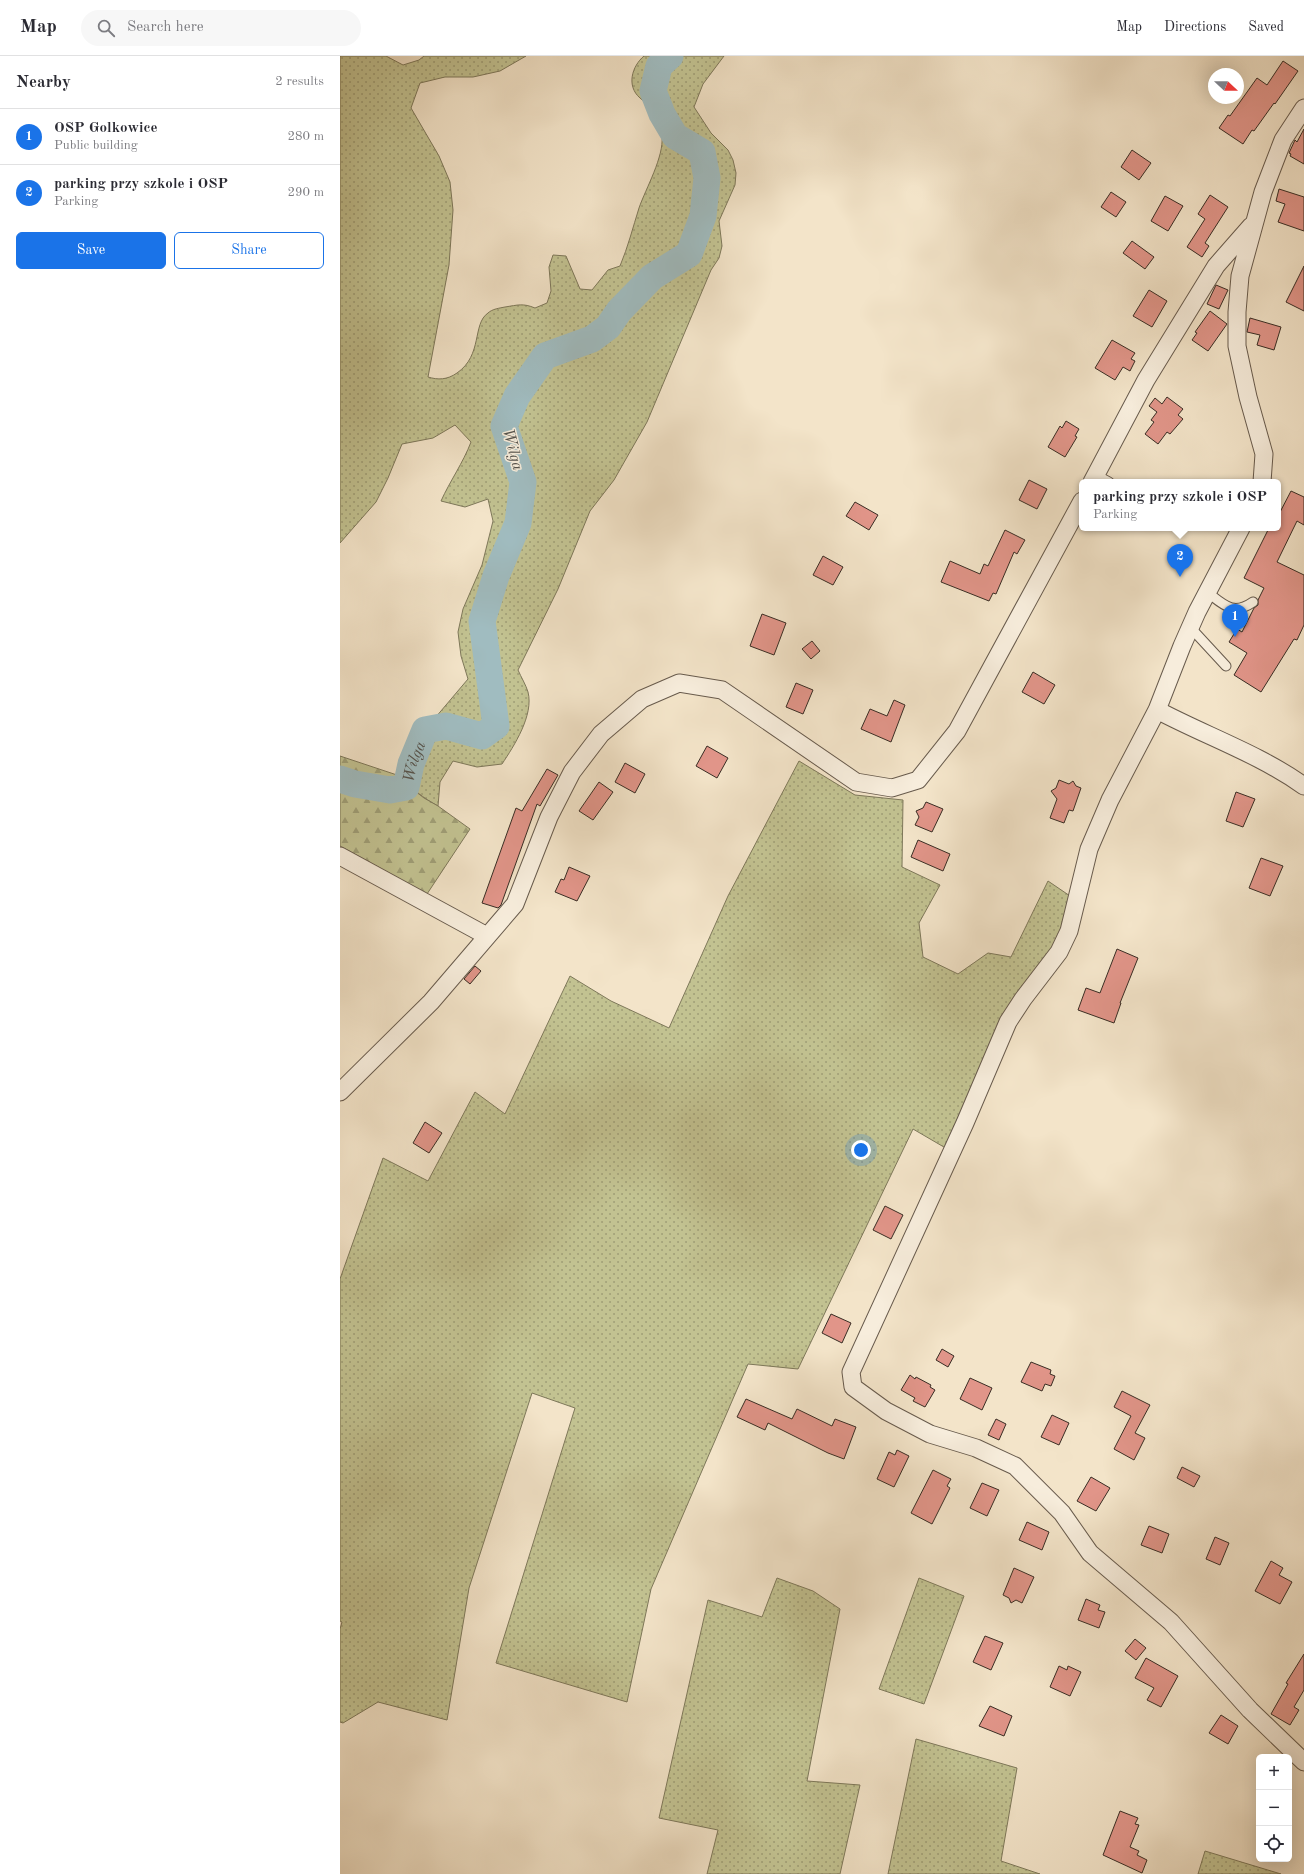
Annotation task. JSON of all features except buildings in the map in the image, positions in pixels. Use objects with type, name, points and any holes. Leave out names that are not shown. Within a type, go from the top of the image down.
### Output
[{"type":"street","points":[[1262,479],[1264,454],[1248,397],[1237,346],[1237,312],[1240,276],[1263,192],[1283,140],[1304,108]]},
{"type":"street","points":[[1099,479],[1146,380],[1216,266],[1254,223]]},
{"type":"street","points":[[340,1092],[431,1002],[515,904],[549,818],[572,772],[601,734],[642,699],[679,684],[722,690],[856,782],[892,788],[918,780],[957,731],[1079,506]]},
{"type":"street","points":[[1239,531],[1190,627],[1157,710],[1110,800],[1089,849],[1069,931],[1059,952],[1023,999],[1008,1022],[851,1372],[853,1387],[886,1411],[930,1434],[976,1448],[1015,1466],[1062,1513],[1090,1553],[1171,1622],[1250,1710],[1304,1762]]},
{"type":"street","points":[[1157,710],[1191,728],[1233,745],[1304,786]]},
{"type":"street","points":[[340,856],[487,936]]},
{"type":"lane","points":[[1207,592],[1224,605],[1235,610],[1243,609],[1253,602]]},
{"type":"lane","points":[[1190,627],[1226,666]]},
{"type":"green space","points":[[340,56],[386,56],[403,65],[419,60],[424,56],[526,56],[500,71],[473,77],[445,77],[420,83],[411,108],[439,156],[450,182],[453,210],[449,265],[428,377],[439,379],[446,378],[457,373],[465,366],[471,358],[480,324],[483,318],[490,312],[498,308],[517,305],[527,305],[535,308],[547,303],[551,291],[549,267],[553,255],[566,256],[580,289],[592,290],[608,270],[620,266],[639,208],[654,172],[662,144],[661,130],[656,112],[640,98],[633,88],[632,76],[636,65],[644,56],[724,56],[703,84],[694,107],[711,133],[728,150],[733,160],[736,173],[735,185],[719,221],[722,246],[719,258],[711,270],[647,422],[614,480],[590,511],[558,589],[518,670],[527,689],[529,701],[526,720],[522,730],[502,764],[477,767],[453,761],[440,782],[438,806],[418,793],[400,776],[424,731],[468,679],[461,656],[458,632],[463,609],[482,565],[493,521],[488,499],[465,507],[441,501],[471,442],[455,425],[433,438],[402,444],[376,502],[340,543]]},
{"type":"green space","points":[[340,756],[400,776],[411,788],[424,798],[470,829],[427,894],[340,846]]},
{"type":"green space","points":[[799,761],[855,795],[903,800],[902,867],[940,885],[919,923],[923,957],[958,974],[988,953],[1011,957],[1048,881],[1073,898],[1067,930],[949,1150],[913,1129],[798,1369],[748,1364],[651,1589],[627,1702],[496,1663],[575,1408],[532,1393],[469,1588],[447,1720],[378,1702],[343,1723],[340,1722],[340,1629],[342,1622],[340,1621],[340,1279],[383,1158],[428,1181],[475,1092],[505,1114],[570,976],[611,1001],[669,1028],[728,896]]},
{"type":"green space","points":[[777,1578],[813,1591],[840,1609],[807,1781],[860,1785],[840,1874],[707,1874],[718,1830],[659,1818],[708,1600],[762,1617]]},
{"type":"green space","points":[[919,1578],[964,1596],[924,1704],[879,1689]]},
{"type":"green space","points":[[916,1739],[1017,1768],[1001,1861],[1040,1874],[888,1874]]},
{"type":"green space","points":[[1205,1851],[1281,1874],[1198,1874]]},
{"type":"waterway","name":"Wilga","points":[[340,779],[355,784],[390,790],[406,787],[411,764],[425,730],[446,726],[482,736],[496,726],[482,621],[496,576],[518,523],[523,482],[504,426],[517,396],[545,356],[592,339],[608,327],[619,311],[652,277],[689,254],[703,216],[707,178],[702,152],[675,136],[662,114],[653,91],[659,66],[670,56]]},
{"type":"place","name":"parking przy szkole i OSP","points":[[1180,577]]},
{"type":"place","name":"OSP Golkowice","points":[[1235,637]]}]
